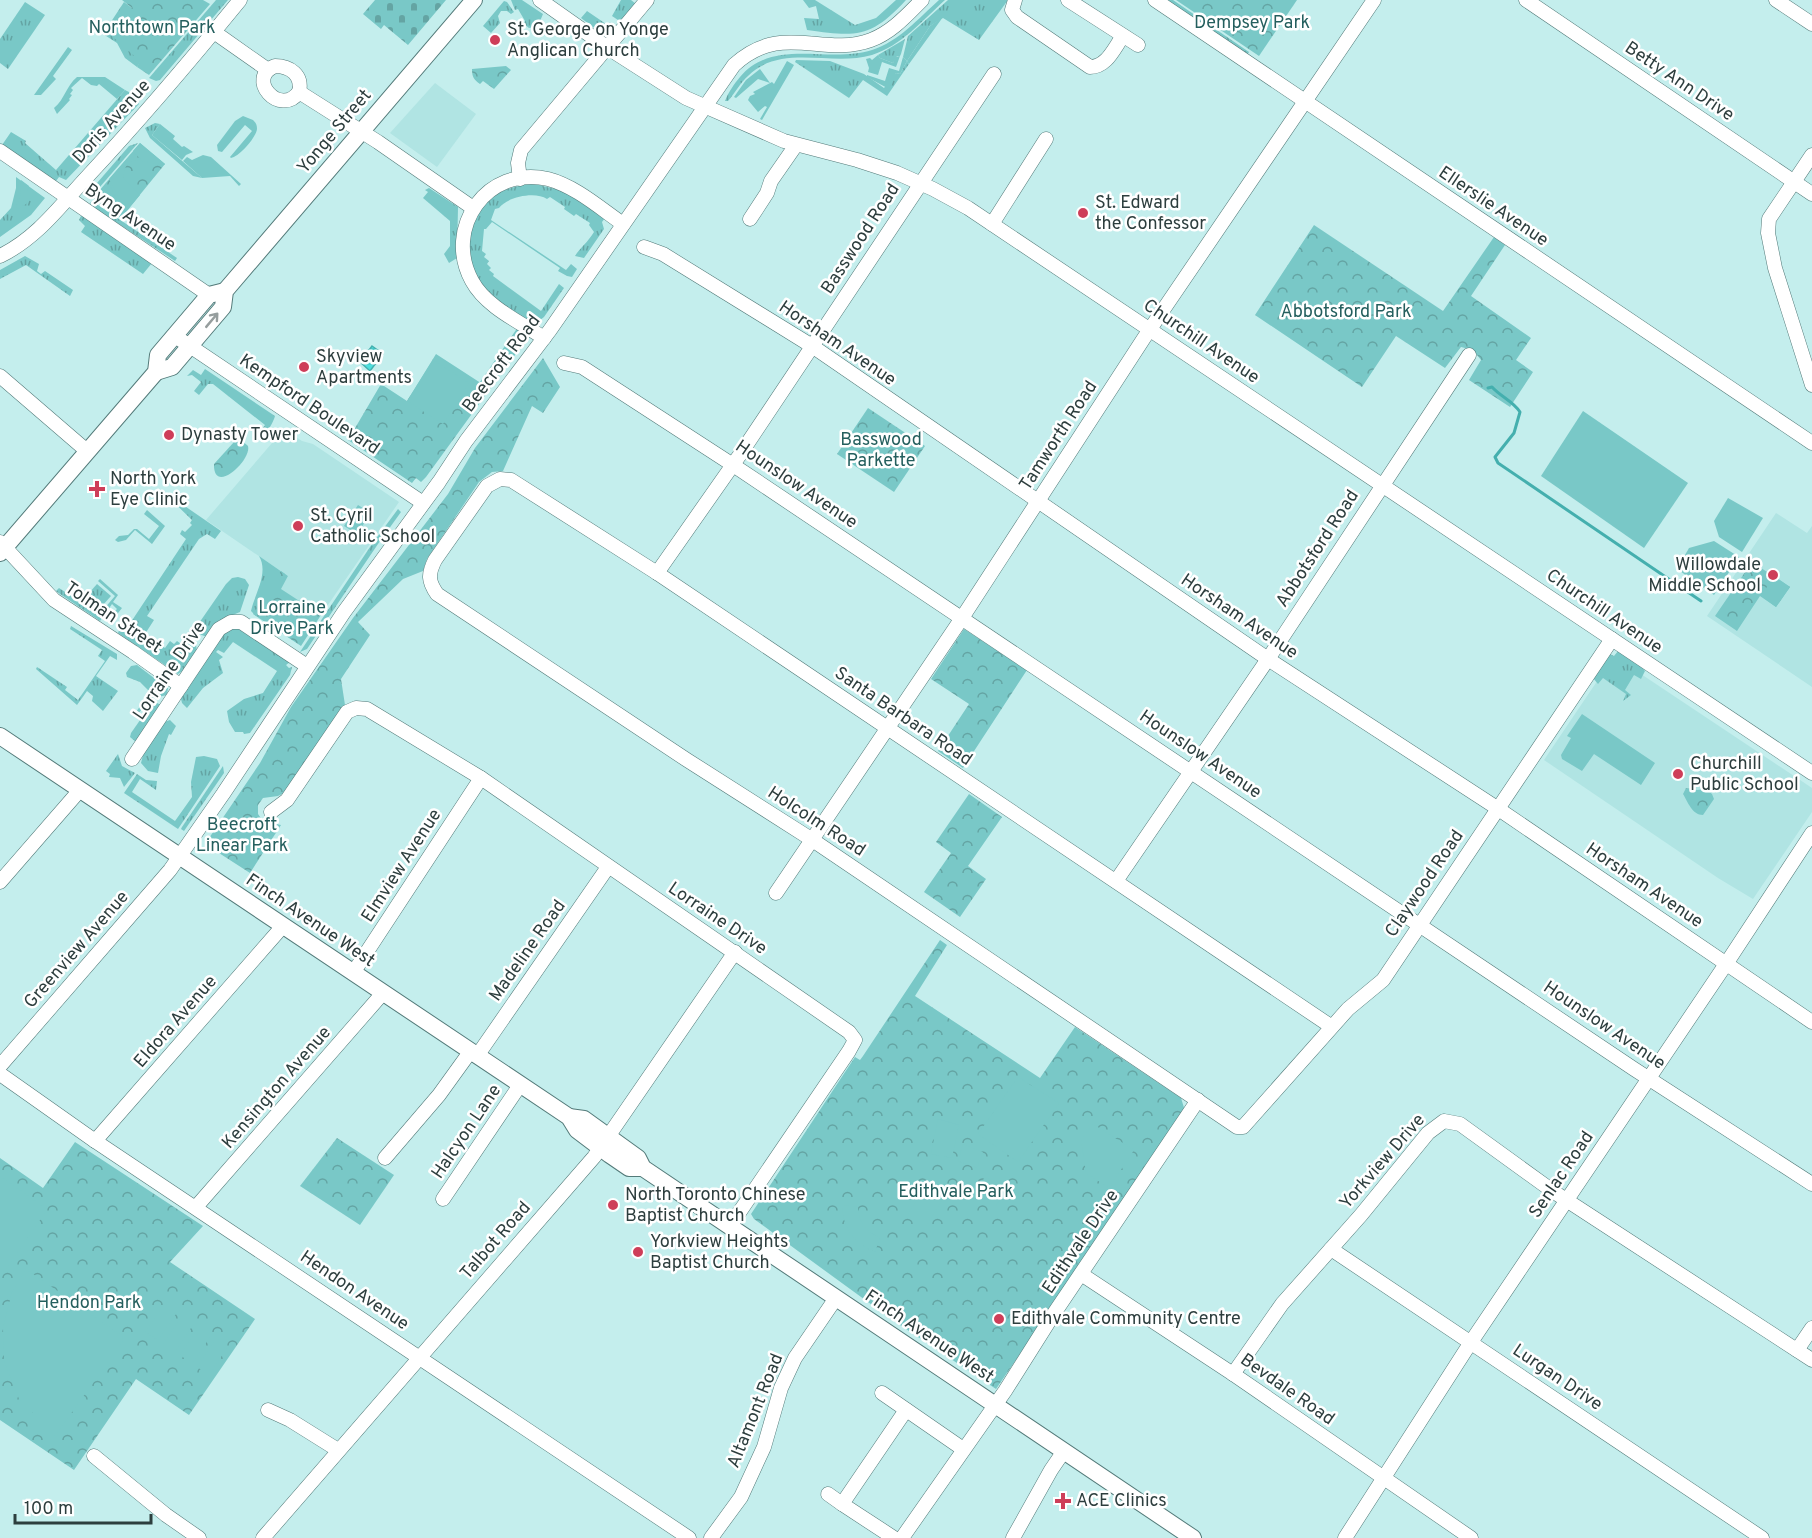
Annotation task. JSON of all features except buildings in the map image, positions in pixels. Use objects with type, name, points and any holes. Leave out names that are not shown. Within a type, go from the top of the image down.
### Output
[{"type":"main road","name":"Yonge Street","points":[[2,548],[156,372],[158,355],[217,293],[361,132],[474,0]]},
{"type":"main road","name":"Yonge Street","points":[[156,372],[172,368],[223,307],[217,293]]},
{"type":"main road","name":"Finch Avenue West","points":[[0,736],[520,1085],[569,1117],[584,1119],[605,1143],[638,1158],[643,1168],[1193,1538]]},
{"type":"street","name":"Doris Avenue","points":[[0,256],[32,236],[69,197],[240,0]]},
{"type":"street","name":"Churchill Avenue","points":[[540,0],[608,48],[704,107],[796,145],[870,164],[920,183],[957,201],[1812,773]]},
{"type":"street","points":[[520,179],[518,163],[521,150],[647,0]]},
{"type":"street","name":"Beecroft Road","points":[[180,856],[344,612],[544,338],[734,65],[760,48],[786,41],[843,45],[864,42],[888,31],[922,0]]},
{"type":"street","points":[[1015,0],[1012,10],[1017,17],[1090,67],[1098,67],[1104,62],[1123,36]]},
{"type":"street","points":[[1068,0],[1137,45]]},
{"type":"street","name":"Ellerslie Avenue","points":[[1155,0],[1812,443]]},
{"type":"street","name":"Tamworth Road","points":[[776,893],[1374,0]]},
{"type":"street","name":"Betty Ann Drive","points":[[1526,0],[1812,194]]},
{"type":"street","points":[[1776,0],[1812,24]]},
{"type":"street","points":[[214,32],[268,70]]},
{"type":"street","points":[[279,66],[291,69],[300,81],[299,92],[289,101],[272,96],[263,84],[268,70],[279,66]]},
{"type":"street","name":"Basswood Road","points":[[657,573],[733,465],[994,74]]},
{"type":"street","points":[[299,92],[473,208]]},
{"type":"street","points":[[992,224],[1046,139]]},
{"type":"street","points":[[750,219],[796,145]]},
{"type":"street","name":"Byng Avenue","points":[[0,151],[217,293]]},
{"type":"street","points":[[1812,155],[1769,219],[1768,239],[1812,385]]},
{"type":"street","points":[[544,338],[490,302],[471,280],[464,260],[463,242],[465,223],[473,208],[494,189],[520,179],[537,178],[558,182],[623,224]]},
{"type":"street","name":"Horsham Avenue","points":[[644,247],[663,254],[812,346],[1268,659],[1497,808],[1812,1022]]},
{"type":"street","name":"Kempford Boulevard","points":[[175,336],[423,503]]},
{"type":"street","name":"Abbotsford Road","points":[[1116,881],[1268,659],[1469,355]]},
{"type":"street","name":"Hounslow Avenue","points":[[564,363],[582,367],[733,465],[1812,1184]]},
{"type":"street","points":[[0,376],[87,451]]},
{"type":"street","name":"Santa Barbara Road","points":[[461,523],[487,486],[500,479],[511,480],[657,573],[885,729],[1332,1027]]},
{"type":"street","name":"Holcolm Road","points":[[461,523],[429,572],[430,584],[437,594],[687,760],[811,838],[1237,1127],[1243,1128]]},
{"type":"street","name":"Tolman Street","points":[[2,548],[54,600],[181,686]]},
{"type":"street","name":"Lorraine Drive","points":[[132,759],[219,629],[231,622],[244,624],[307,666]]},
{"type":"street","name":"Claywood Road","points":[[1243,1128],[1348,1009],[1383,980],[1612,639]]},
{"type":"street","name":"Lorraine Drive","points":[[271,812],[287,800],[347,712],[356,708],[367,709],[481,778],[843,1027],[855,1040],[836,1072],[730,1226]]},
{"type":"street","name":"Elmview Avenue","points":[[353,973],[481,778]]},
{"type":"street","points":[[0,882],[80,790]]},
{"type":"street","name":"Senlac Road","points":[[1345,1538],[1471,1342],[1812,833]]},
{"type":"street","name":"Greenview Avenue","points":[[0,1066],[180,856]]},
{"type":"street","name":"Madeline Road","points":[[385,1158],[474,1054],[608,867]]},
{"type":"street","name":"Eldora Avenue","points":[[95,1141],[282,926]]},
{"type":"street","name":"Talbot Road","points":[[263,1538],[605,1143],[735,952]]},
{"type":"street","name":"Kensington Avenue","points":[[196,1207],[383,993]]},
{"type":"street","name":"Hendon Avenue","points":[[0,1074],[95,1141],[689,1538]]},
{"type":"street","name":"Halcyon Lane","points":[[443,1198],[520,1085]]},
{"type":"street","name":"Edithvale Drive","points":[[902,1538],[995,1404],[1198,1100]]},
{"type":"street","name":"Yorkview Drive","points":[[1233,1374],[1282,1304],[1428,1133],[1444,1120],[1460,1124],[1567,1200],[1812,1360]]},
{"type":"street","name":"Lurgan Drive","points":[[1331,1249],[1762,1538]]},
{"type":"street","name":"Bevdale Road","points":[[1081,1274],[1233,1374],[1471,1538]]},
{"type":"street","name":"Altamont Road","points":[[711,1538],[741,1497],[764,1447],[781,1388],[795,1358],[836,1298]]},
{"type":"street","points":[[1797,1350],[1812,1328]]},
{"type":"street","points":[[882,1393],[963,1449]]},
{"type":"street","points":[[268,1410],[290,1420],[339,1450]]},
{"type":"street","points":[[842,1504],[906,1410]]},
{"type":"street","points":[[1013,1538],[1053,1466],[1064,1451]]},
{"type":"street","points":[[94,1456],[166,1515],[199,1538]]},
{"type":"street","points":[[828,1494],[894,1538]]},
{"type":"shaded area","points":[[435,83],[476,114],[437,167],[390,133]]},
{"type":"shaded area","points":[[372,346],[383,354],[370,371],[360,362]]},
{"type":"shaded area","name":"St. Cyril Catholic School","points":[[284,429],[302,441],[313,444],[399,502],[321,615],[280,589],[288,576],[206,520]]},
{"type":"shaded area","name":"Willowdale Middle School","points":[[1776,513],[1807,533],[1812,526],[1812,687],[1707,616]]},
{"type":"shaded area","name":"Churchill Public School","points":[[1614,656],[1812,788],[1812,812],[1753,899],[1718,878],[1544,760]]},
{"type":"green space","name":"Northtown Park","points":[[122,0],[203,0],[210,4],[149,75],[137,67],[140,61],[113,37],[132,8]]},
{"type":"green space","points":[[216,0],[228,0],[160,80],[149,78]]},
{"type":"green space","points":[[375,0],[446,0],[408,45],[384,25],[381,29],[363,14]]},
{"type":"green space","points":[[511,0],[522,0],[543,14],[538,26],[529,28],[524,24],[525,21],[518,9],[515,10]]},
{"type":"green space","points":[[621,0],[631,0],[636,4],[621,22],[612,16]]},
{"type":"green space","points":[[803,0],[815,0],[855,25],[876,18],[896,0],[906,0],[883,22],[872,28],[851,34],[839,34],[807,30],[804,18],[819,19],[816,6],[809,8]]},
{"type":"green space","points":[[939,0],[945,0],[911,32],[883,51],[856,58],[776,60],[761,66],[748,76],[728,101],[725,101],[740,77],[754,65],[769,58],[785,55],[855,54],[872,50],[891,41]]},
{"type":"green space","points":[[948,0],[1008,0],[979,40],[943,18],[930,26],[907,61],[903,57],[908,36]]},
{"type":"green space","points":[[1165,0],[1173,0],[1249,52],[1247,55]]},
{"type":"green space","name":"Dempsey Park","points":[[1176,0],[1297,0],[1259,56]]},
{"type":"green space","points":[[504,1],[514,12],[511,14],[501,11],[498,16],[500,23],[491,33],[483,26]]},
{"type":"green space","points":[[25,2],[45,15],[8,69],[0,63],[0,39]]},
{"type":"green space","points":[[124,2],[132,8],[141,61],[137,67],[125,58],[117,43],[103,34]]},
{"type":"green space","points":[[587,11],[606,24],[610,22],[617,27],[609,36],[601,33],[581,18]]},
{"type":"green space","points":[[943,17],[909,64],[907,61],[930,26]]},
{"type":"green space","points":[[905,39],[900,56],[897,56],[893,63],[880,58],[878,55]]},
{"type":"green space","points":[[68,47],[72,50],[53,76],[56,79],[41,95],[34,95]]},
{"type":"green space","points":[[878,55],[893,63],[895,57],[900,56],[896,67],[882,62],[878,75],[868,72],[866,59],[872,60]]},
{"type":"green space","points":[[903,57],[907,61],[900,74],[896,73],[889,89],[867,77],[867,75],[885,81],[889,68],[899,71]]},
{"type":"green space","points":[[796,60],[830,61],[864,74],[884,88],[896,73],[900,74],[907,61],[909,64],[887,96],[863,80],[849,98],[795,62]]},
{"type":"green space","points":[[787,61],[794,65],[762,120],[760,119],[767,107],[765,106],[758,112],[748,100],[755,94],[753,92],[772,82],[774,84]]},
{"type":"green space","points":[[506,66],[511,70],[494,89],[483,81],[480,84],[473,76],[472,69]]},
{"type":"green space","points":[[760,69],[770,83],[758,79],[736,98],[734,97],[746,80]]},
{"type":"green space","points":[[77,77],[105,77],[125,90],[117,99],[99,84],[91,85],[82,78],[71,88],[73,90],[70,100],[57,114],[54,108]]},
{"type":"green space","points":[[125,90],[137,96],[139,104],[66,180],[59,177],[56,181],[53,180],[2,145],[11,132],[26,141],[25,143],[56,170]]},
{"type":"green space","points":[[243,116],[255,122],[256,133],[242,151],[231,158],[252,131],[245,125],[222,152],[218,151],[217,145],[235,121]]},
{"type":"green space","points":[[155,123],[160,124],[152,135],[202,178],[193,176],[150,138],[145,128]]},
{"type":"green space","points":[[160,124],[175,136],[173,139],[182,147],[193,152],[182,160],[152,135]]},
{"type":"green space","points":[[138,143],[93,195],[89,196],[91,190],[129,146]]},
{"type":"green space","points":[[140,143],[165,164],[121,218],[93,198]]},
{"type":"green space","points":[[140,143],[165,164],[142,161],[133,151]]},
{"type":"green space","points":[[131,154],[138,161],[128,163],[124,179],[140,195],[126,212],[109,179]]},
{"type":"green space","points":[[203,155],[211,157],[241,184],[239,186],[230,176],[202,178],[183,161],[187,157],[192,160]]},
{"type":"green space","points":[[16,177],[45,198],[31,215],[0,237],[0,220],[11,208]]},
{"type":"green space","points":[[21,180],[29,186],[27,191],[33,195],[26,204],[18,209],[16,207],[20,196]]},
{"type":"green space","points":[[109,183],[124,214],[121,218],[99,203],[105,196]]},
{"type":"green space","points":[[535,184],[563,191],[605,218],[602,222],[604,229],[584,258],[575,256],[594,232],[590,223],[576,214],[574,216],[550,197],[547,199],[536,195],[522,196],[495,209],[491,220],[566,270],[571,264],[577,269],[572,277],[567,276],[558,271],[560,268],[492,222],[484,229],[482,251],[486,254],[484,257],[489,261],[487,264],[493,276],[541,311],[559,284],[564,288],[544,317],[535,324],[519,316],[482,285],[472,268],[469,245],[475,222],[487,202],[505,190]]},
{"type":"green space","points":[[429,188],[458,207],[457,258],[449,263],[444,254],[450,246],[450,221],[423,198],[428,192],[425,190]]},
{"type":"green space","points":[[92,201],[177,258],[175,261],[93,207],[90,203]]},
{"type":"green space","points":[[82,214],[152,263],[143,274],[81,232],[85,226],[79,220]]},
{"type":"green space","name":"Abbotsford Park","points":[[1314,225],[1443,311],[1494,237],[1505,245],[1471,296],[1531,338],[1516,360],[1533,372],[1510,407],[1469,380],[1481,360],[1473,350],[1461,347],[1445,368],[1396,336],[1362,387],[1255,315]]},
{"type":"green space","points":[[25,256],[39,264],[37,271],[41,274],[45,271],[73,290],[70,296],[26,265],[0,279],[0,270]]},
{"type":"green space","points":[[518,327],[526,334],[523,344],[490,389],[480,382]]},
{"type":"green space","points":[[436,354],[490,389],[426,477],[421,482],[416,478],[412,483],[348,440],[381,384],[407,401]]},
{"type":"green space","name":"Beecroft Linear Park","points":[[543,358],[560,387],[543,413],[532,406],[503,471],[492,472],[479,482],[427,559],[423,571],[403,579],[358,622],[370,635],[341,679],[345,705],[286,792],[278,796],[263,798],[258,805],[258,814],[263,821],[281,825],[250,873],[205,844],[260,763],[291,707],[353,618],[448,494],[475,448]]},
{"type":"green space","points":[[433,360],[469,383],[443,424],[407,401]]},
{"type":"green space","points":[[205,369],[275,416],[266,432],[256,437],[265,425],[213,384],[208,384],[199,395],[194,391],[201,382],[192,375],[187,376],[193,370],[201,375]]},
{"type":"green space","name":"Basswood Parkette","points":[[868,408],[925,446],[894,492],[837,454]]},
{"type":"green space","points":[[1583,411],[1688,483],[1644,548],[1541,476]]},
{"type":"green space","points":[[240,439],[248,446],[248,452],[239,466],[225,476],[219,477],[215,473],[214,464],[234,442]]},
{"type":"green space","points":[[160,489],[221,531],[215,539],[207,534],[199,539],[147,616],[154,620],[145,634],[147,639],[161,648],[162,646],[165,648],[170,641],[174,644],[177,641],[184,646],[188,638],[196,645],[197,651],[184,670],[178,674],[118,633],[121,625],[127,628],[186,539],[180,534],[182,530],[185,532],[192,525],[190,523],[192,520]]},
{"type":"green space","points":[[1728,498],[1763,518],[1742,552],[1719,537],[1714,521]]},
{"type":"green space","points":[[358,505],[371,513],[357,534],[344,526]]},
{"type":"green space","points":[[398,509],[401,512],[307,649],[300,652],[372,544]]},
{"type":"green space","points":[[147,510],[165,526],[152,544],[135,530],[126,540],[118,542],[115,540],[119,536],[128,535],[134,529],[149,539],[159,526],[144,514]]},
{"type":"green space","points":[[1714,541],[1739,557],[1714,595],[1677,569],[1689,548]]},
{"type":"green space","points":[[259,556],[285,574],[256,616],[251,611],[262,576],[263,569]]},
{"type":"green space","points":[[1752,562],[1790,587],[1776,607],[1760,596],[1737,631],[1715,616]]},
{"type":"green space","name":"Lorraine Drive Park","points":[[281,571],[288,576],[281,589],[321,615],[301,646],[253,614]]},
{"type":"green space","points":[[1774,576],[1790,587],[1776,607],[1761,596]]},
{"type":"green space","points":[[232,578],[245,579],[249,585],[240,612],[218,621],[207,637],[199,634],[196,630],[197,626],[226,584]]},
{"type":"green space","points":[[100,579],[118,595],[113,602],[122,608],[111,622],[104,618],[117,609],[112,604],[103,617],[92,609],[96,604],[103,610],[115,596],[98,581]]},
{"type":"green space","points":[[97,584],[111,596],[103,605],[89,593]]},
{"type":"green space","points":[[59,588],[103,617],[100,621],[56,591]]},
{"type":"green space","points":[[71,626],[117,654],[117,660],[110,656],[96,676],[118,691],[103,711],[92,701],[93,696],[87,691],[77,705],[36,669],[37,667],[67,687],[65,690],[78,700],[105,661],[98,656],[102,650],[70,629]]},
{"type":"green space","points":[[237,628],[290,662],[286,665],[289,668],[292,667],[290,675],[250,733],[244,734],[235,732],[229,722],[227,711],[244,699],[263,693],[277,671],[233,642],[224,653],[218,650],[216,652],[223,657],[219,660],[223,673],[203,688],[187,708],[181,699],[224,633]]},
{"type":"green space","points":[[964,629],[1027,670],[963,768],[938,751],[969,704],[931,679]]},
{"type":"green space","points":[[1618,651],[1645,671],[1641,679],[1634,675],[1625,690],[1631,695],[1623,701],[1626,694],[1603,678],[1598,684],[1593,678],[1610,654],[1614,656]]},
{"type":"green space","points":[[137,665],[168,688],[167,695],[149,699],[139,713],[136,712],[150,692],[140,682],[127,677],[126,673],[131,666]]},
{"type":"green space","points":[[155,702],[161,705],[136,742],[130,737],[131,733]]},
{"type":"green space","points":[[1582,714],[1655,763],[1641,785],[1594,754],[1582,771],[1562,759],[1561,755],[1571,738],[1567,736]]},
{"type":"green space","points":[[170,720],[176,726],[171,735],[169,734],[158,773],[148,771],[141,763],[143,755],[164,722]]},
{"type":"green space","points":[[118,754],[122,766],[135,773],[124,787],[120,778],[109,777],[110,774],[106,771]]},
{"type":"green space","points":[[196,757],[217,759],[220,766],[178,829],[124,793],[137,774],[146,780],[157,781],[156,790],[140,779],[132,792],[175,821],[192,797],[191,782]]},
{"type":"green space","points":[[223,766],[224,773],[184,831],[182,827]]},
{"type":"green space","points":[[1686,788],[1706,789],[1712,794],[1714,799],[1703,815],[1696,813],[1689,804],[1683,794]]},
{"type":"green space","points":[[969,794],[1002,817],[968,866],[986,879],[960,917],[924,892],[951,853],[936,842]]},
{"type":"green space","name":"Edithvale Park","points":[[940,940],[947,945],[915,996],[1040,1078],[1075,1027],[1181,1098],[1185,1111],[996,1389],[894,1321],[754,1219],[751,1214],[855,1057],[860,1060],[863,1056]]},
{"type":"green space","points":[[1018,1077],[1059,1103],[1018,1162],[978,1134]]},
{"type":"green space","points":[[938,1119],[959,1125],[952,1158],[931,1154]]},
{"type":"green space","points":[[1093,1124],[1134,1150],[1109,1188],[1086,1173],[1081,1140]]},
{"type":"green space","points":[[337,1138],[394,1175],[360,1225],[300,1186]]},
{"type":"green space","name":"Hendon Park","points":[[75,1142],[203,1226],[170,1262],[255,1319],[189,1415],[136,1379],[74,1470],[0,1420],[0,1158],[43,1188]]},
{"type":"green space","points":[[963,1144],[983,1152],[977,1168],[958,1161]]},
{"type":"green space","points":[[0,1176],[45,1208],[45,1213],[0,1278]]},
{"type":"green space","points":[[985,1177],[1006,1190],[996,1206],[975,1192]]},
{"type":"green space","points":[[929,1181],[947,1193],[926,1226],[908,1214]]},
{"type":"green space","points":[[842,1205],[858,1207],[864,1226],[880,1238],[875,1252],[861,1244],[851,1234],[844,1221]]},
{"type":"green space","points":[[26,1269],[122,1336],[123,1341],[55,1436],[19,1399],[4,1361],[3,1328],[12,1292]]},
{"type":"green space","points":[[164,1305],[176,1314],[158,1340],[145,1332]]},
{"type":"green space","points":[[181,1317],[193,1325],[175,1352],[163,1344]]},
{"type":"green space","points":[[198,1328],[210,1337],[192,1364],[180,1355]]},
{"type":"green space","points":[[215,1340],[227,1348],[209,1375],[197,1367]]},
{"type":"waterway","points":[[1488,388],[1492,387],[1520,412],[1514,433],[1495,457],[1498,463],[1701,601]]},
{"type":"place","name":"St. George on Yonge Anglican Church","points":[[495,40]]},
{"type":"place","name":"St. Edward the Confessor","points":[[1083,213]]},
{"type":"place","name":"Skyview Apartments","points":[[304,367]]},
{"type":"place","name":"Dynasty Tower","points":[[169,435]]},
{"type":"place","name":"North York Eye Clinic","points":[[97,489]]},
{"type":"place","name":"St. Cyril Catholic School","points":[[298,526]]},
{"type":"place","name":"Willowdale Middle School","points":[[1773,575]]},
{"type":"place","name":"Churchill Public School","points":[[1678,774]]},
{"type":"place","name":"North Toronto Chinese Baptist Church","points":[[613,1205]]},
{"type":"place","name":"Yorkview Heights Baptist Church","points":[[638,1252]]},
{"type":"place","name":"Edithvale Community Centre","points":[[999,1319]]},
{"type":"place","name":"ACE Clinics","points":[[1063,1501]]}]
